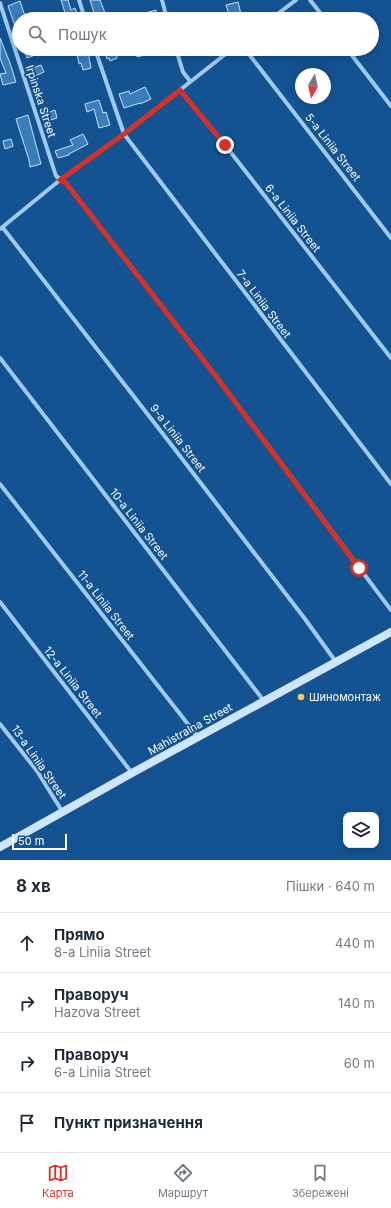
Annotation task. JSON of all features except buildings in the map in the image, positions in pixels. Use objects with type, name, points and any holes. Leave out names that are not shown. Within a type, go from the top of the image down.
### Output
[{"type":"street","points":[[79,0],[83,12]]},
{"type":"street","points":[[162,0],[165,12]]},
{"type":"street","points":[[280,12],[296,0]]},
{"type":"street","points":[[310,0],[319,12]]},
{"type":"street","name":"Irpinska Street","points":[[0,3],[12,40]]},
{"type":"street","name":"Irpinska Street","points":[[17,56],[56,176],[60,180]]},
{"type":"street","name":"7-a Liniia Street","points":[[97,56],[124,134],[391,484]]},
{"type":"street","points":[[178,56],[183,72],[190,81]]},
{"type":"street","points":[[1,229],[60,180],[124,134],[223,56]]},
{"type":"street","name":"5-a Liniia Street","points":[[250,56],[391,238]]},
{"type":"street","points":[[353,56],[391,106]]},
{"type":"street","name":"6-a Liniia Street","points":[[180,90],[230,151],[391,358]]},
{"type":"street","points":[[60,180],[66,183],[215,375],[391,610]]},
{"type":"street","name":"9-a Liniia Street","points":[[1,229],[180,455],[305,618],[336,662]]},
{"type":"street","name":"10-a Liniia Street","points":[[0,358],[264,701]]},
{"type":"street","name":"11-a Liniia Street","points":[[0,484],[198,738]]},
{"type":"street","name":"12-a Liniia Street","points":[[0,602],[132,773]]},
{"type":"street","name":"Mahistralna Street","points":[[0,847],[62,811],[391,632]]},
{"type":"street","name":"13-a Liniia Street","points":[[0,724],[37,771],[62,811]]},
{"type":"place","name":"Шиномонтаж","points":[[301,697]]},
{"type":"route","points":[[225,145],[180,90],[124,134],[60,180],[66,183],[215,375],[359,568]]}]
